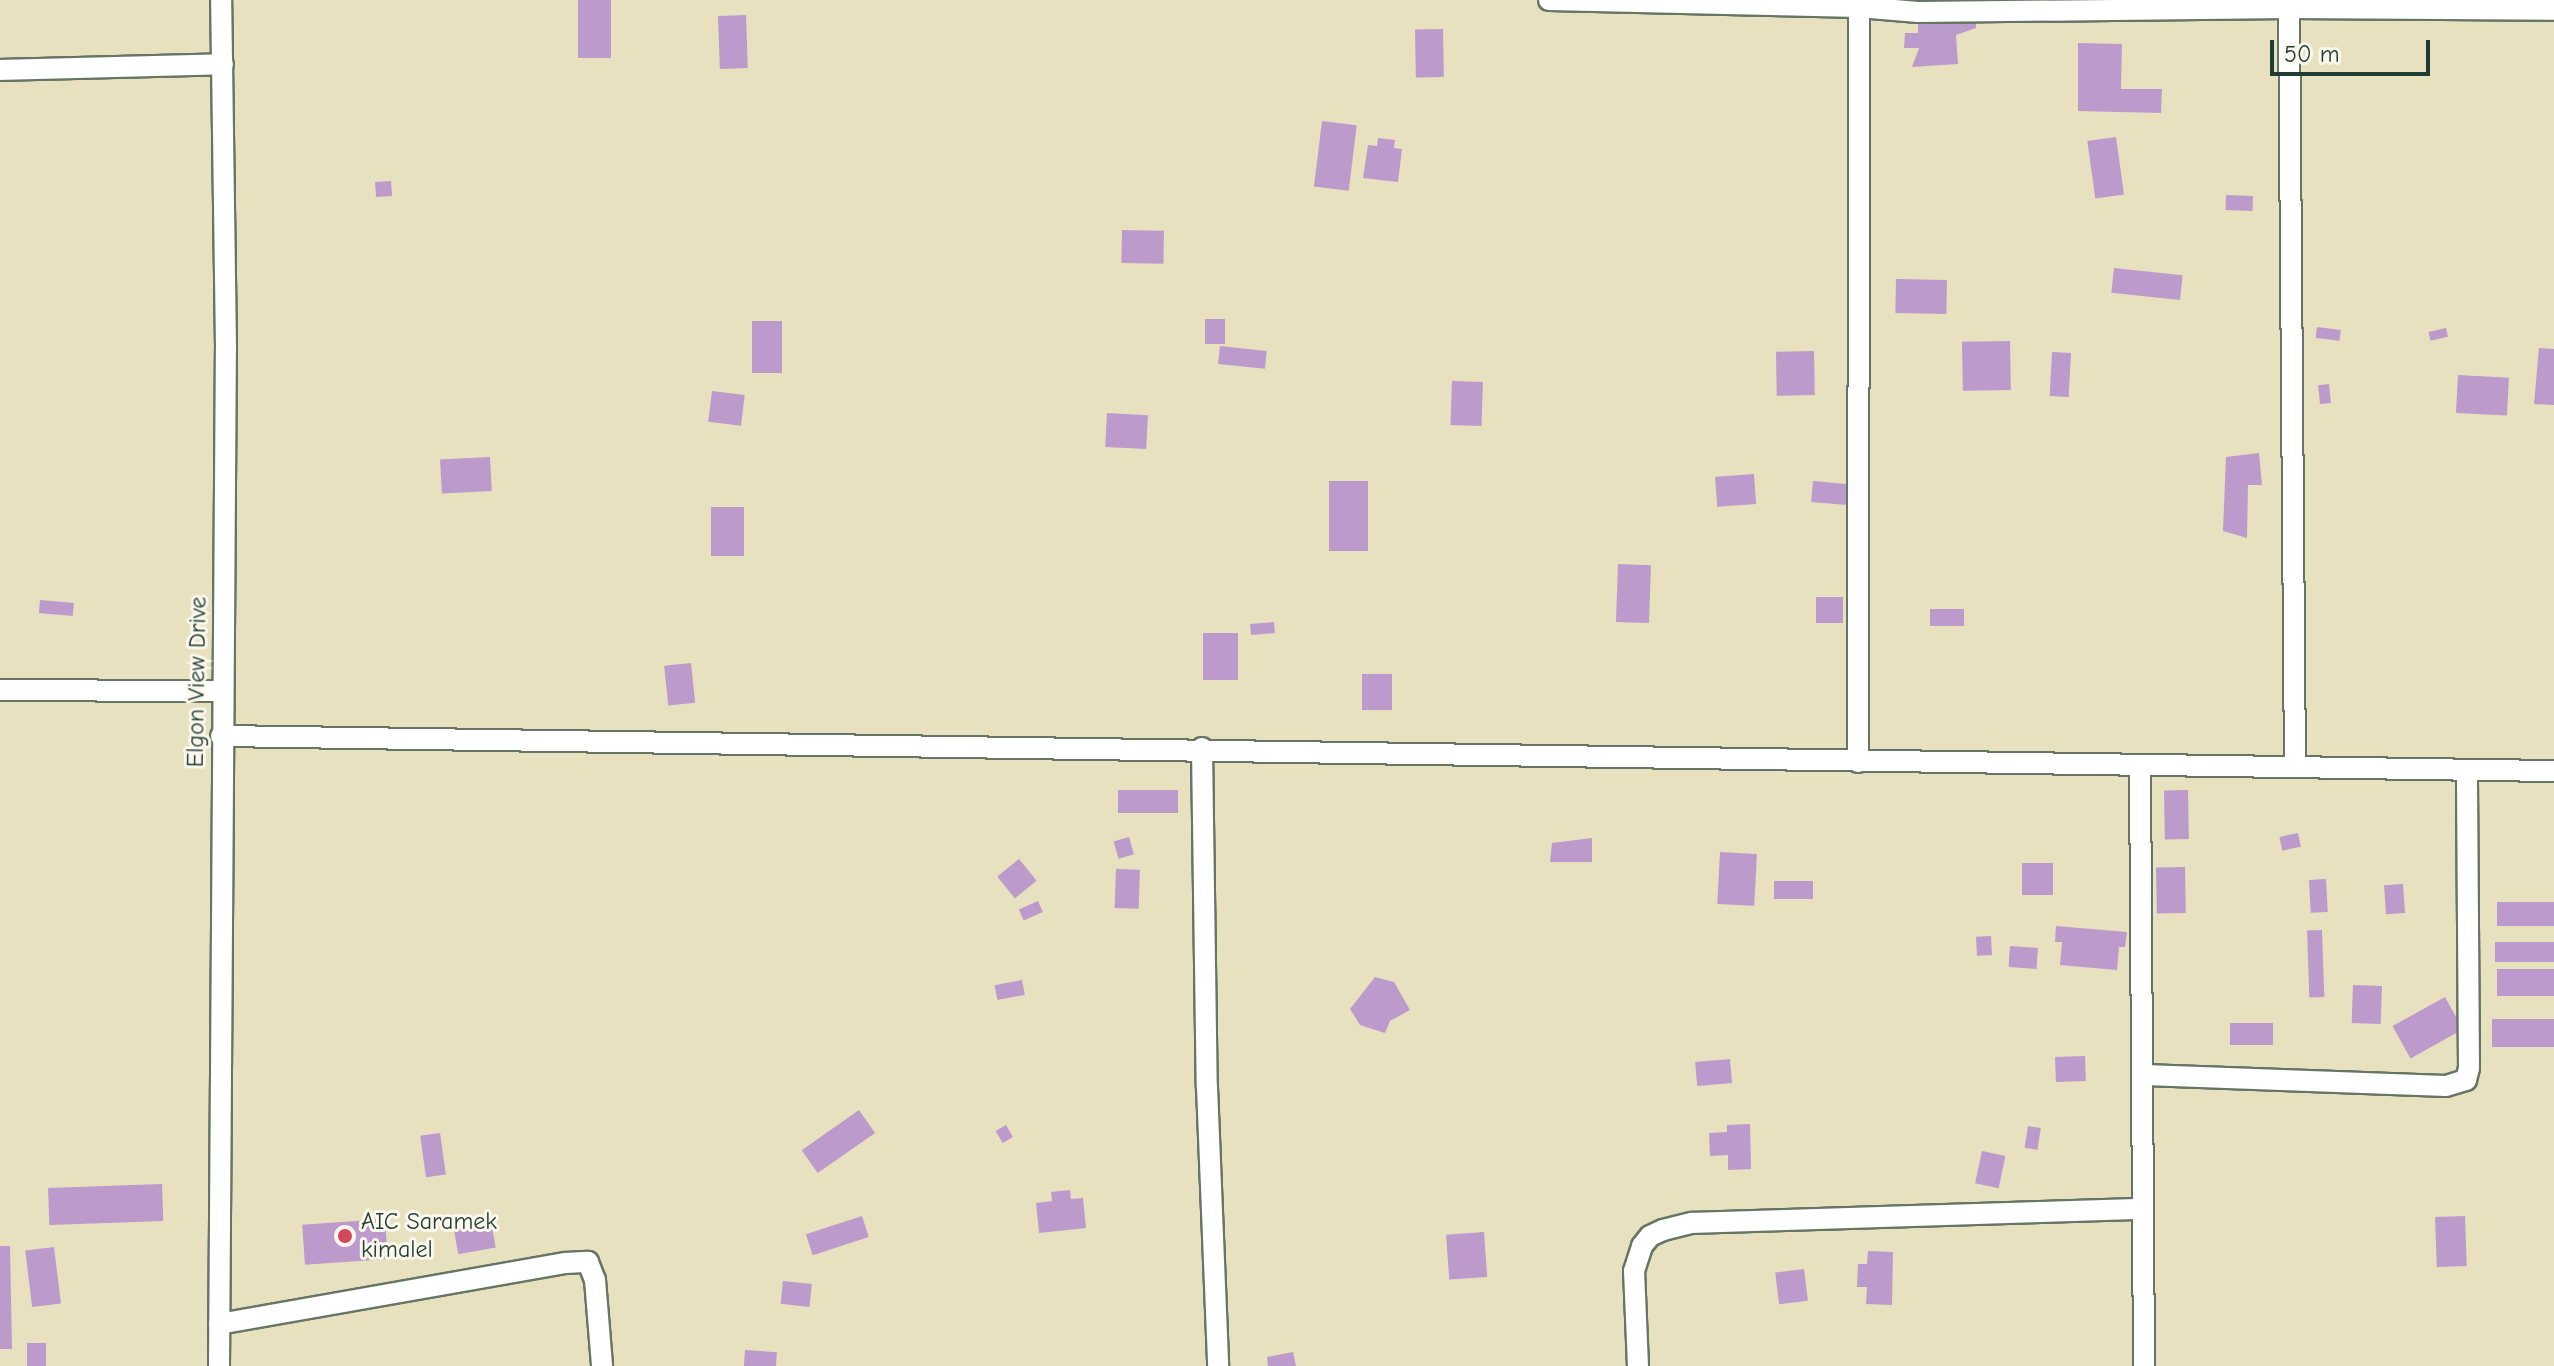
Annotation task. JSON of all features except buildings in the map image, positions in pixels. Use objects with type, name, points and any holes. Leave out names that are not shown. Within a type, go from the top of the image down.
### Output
[{"type":"street","name":"Elgon View Drive","points":[[219,1366],[221,691],[226,410],[221,0]]},
{"type":"street","points":[[1549,0],[1859,7],[1918,12],[2289,8],[2554,10]]},
{"type":"street","points":[[1858,762],[1859,7]]},
{"type":"street","points":[[2289,8],[2295,766]]},
{"type":"street","points":[[0,70],[223,64]]},
{"type":"street","points":[[0,690],[221,691]]},
{"type":"street","points":[[221,736],[1202,748],[1858,762],[2554,771]]},
{"type":"street","points":[[1202,748],[1207,1087],[1218,1366]]},
{"type":"street","points":[[2140,765],[2145,1075],[2142,1209],[2144,1366]]},
{"type":"street","points":[[2145,1075],[2446,1086],[2466,1080],[2467,771]]},
{"type":"street","points":[[1638,1366],[1634,1271],[1642,1246],[1650,1236],[1663,1230],[1692,1223],[2142,1209]]},
{"type":"street","points":[[219,1324],[566,1263],[588,1262],[595,1280],[602,1366]]},
{"type":"place","name":"AIC Saramek kimalel","points":[[345,1236]]}]
